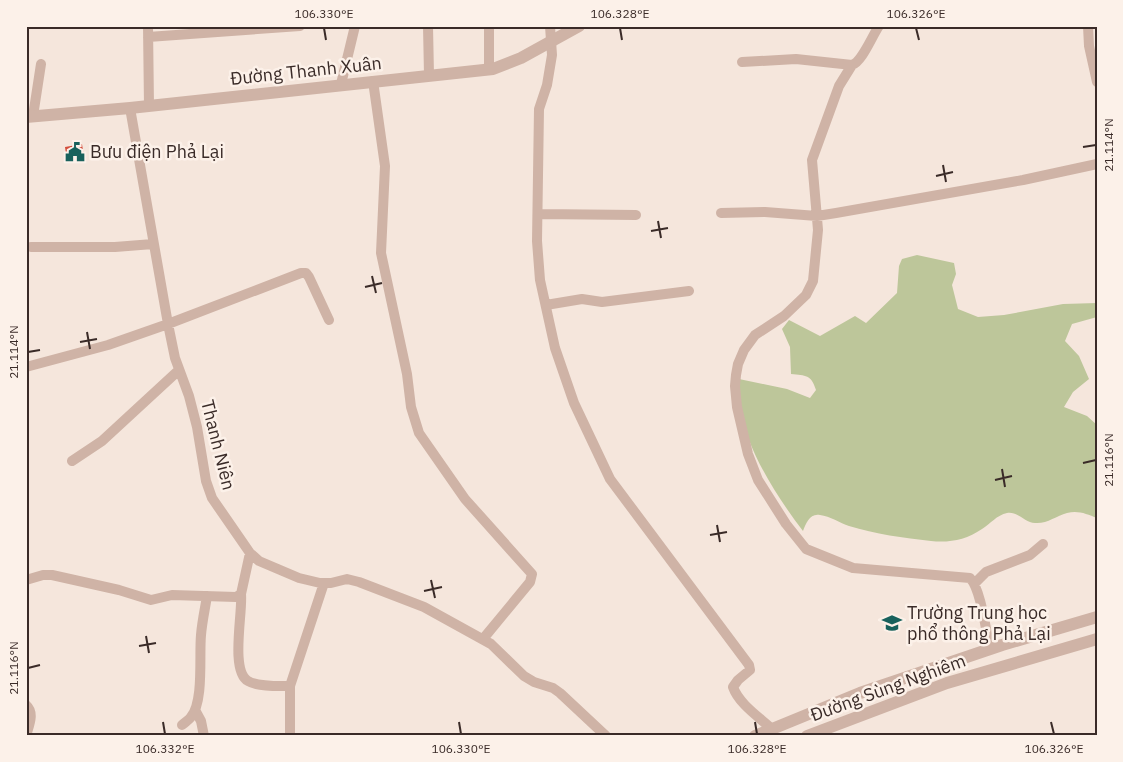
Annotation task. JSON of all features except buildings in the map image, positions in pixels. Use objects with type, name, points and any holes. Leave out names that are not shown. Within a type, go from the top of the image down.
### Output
[{"type":"street","points":[[149,106],[148,32],[300,26]]},
{"type":"street","points":[[341,84],[355,26]]},
{"type":"street","points":[[428,26],[430,76]]},
{"type":"street","points":[[489,26],[489,69]]},
{"type":"street","points":[[550,26],[552,55],[547,86],[539,110],[537,242],[540,280],[555,348],[574,403],[610,479],[749,664],[750,670],[733,687],[744,704],[772,729]]},
{"type":"street","name":"Đường Thanh Xuân","points":[[30,117],[489,69],[521,58],[579,26]]},
{"type":"street","points":[[742,62],[796,59],[856,64],[879,26]]},
{"type":"street","points":[[1088,26],[1089,46],[1097,82]]},
{"type":"street","points":[[30,117],[40,64]]},
{"type":"street","points":[[852,65],[839,86],[812,160],[818,230],[813,281],[806,295],[784,316],[755,335],[744,350],[738,364],[735,386],[737,407],[748,454],[758,480],[786,524],[806,549],[853,568],[970,578],[974,583],[990,649]]},
{"type":"street","points":[[372,81],[385,166],[380,253],[407,374],[411,407],[419,433],[466,499],[532,574],[530,582],[482,639]]},
{"type":"street","name":"Thanh Niên","points":[[130,108],[174,358],[189,396],[197,427],[206,481],[212,498],[250,553],[258,561],[300,578],[324,583],[347,579],[424,607],[491,644],[524,676],[534,682],[553,688],[560,693],[606,736]]},
{"type":"street","points":[[721,213],[765,212],[817,216],[1023,180],[1097,164]]},
{"type":"street","points":[[538,214],[636,215]]},
{"type":"street","points":[[31,247],[116,247],[153,244]]},
{"type":"street","points":[[26,367],[108,345],[168,324],[301,272],[306,273],[309,277],[329,320]]},
{"type":"street","points":[[546,306],[582,299],[602,302],[689,291]]},
{"type":"street","points":[[72,461],[102,441],[179,370]]},
{"type":"street","points":[[974,583],[986,572],[1030,555],[1043,544]]},
{"type":"street","points":[[250,553],[241,594],[238,643],[243,676],[248,682],[267,686],[290,686]]},
{"type":"street","points":[[26,580],[43,575],[52,575],[119,590],[151,600],[172,596],[236,597],[241,594]]},
{"type":"street","points":[[290,736],[290,686],[324,583]]},
{"type":"street","points":[[182,724],[191,718],[195,710],[200,670],[200,636],[207,596]]},
{"type":"street","name":"Đường Sùng Nghiêm","points":[[755,736],[860,693],[990,649],[1097,617]]},
{"type":"street","name":"Đường Sùng Nghiêm","points":[[807,736],[947,683],[1097,638]]},
{"type":"street","points":[[26,705],[30,708],[32,715],[26,736]]},
{"type":"street","points":[[195,710],[201,721],[204,736]]},
{"type":"green space","points":[[917,255],[954,263],[956,274],[952,285],[958,309],[978,317],[1004,315],[1063,304],[1097,303],[1097,317],[1072,324],[1065,341],[1079,356],[1089,379],[1073,392],[1064,407],[1087,416],[1097,425],[1097,518],[1071,512],[1051,520],[1035,523],[1015,514],[1007,513],[970,536],[957,540],[938,542],[869,531],[820,515],[811,517],[803,531],[783,503],[756,456],[743,423],[740,407],[739,379],[787,389],[810,398],[816,390],[814,385],[810,378],[791,374],[790,347],[782,329],[789,320],[820,336],[855,316],[866,323],[897,293],[899,266],[902,259]]},
{"type":"place","name":"Bưu điện Phả Lại","points":[[75,152]]},
{"type":"place","name":"Trường Trung học phổ thông Phả Lại","points":[[892,623]]}]
